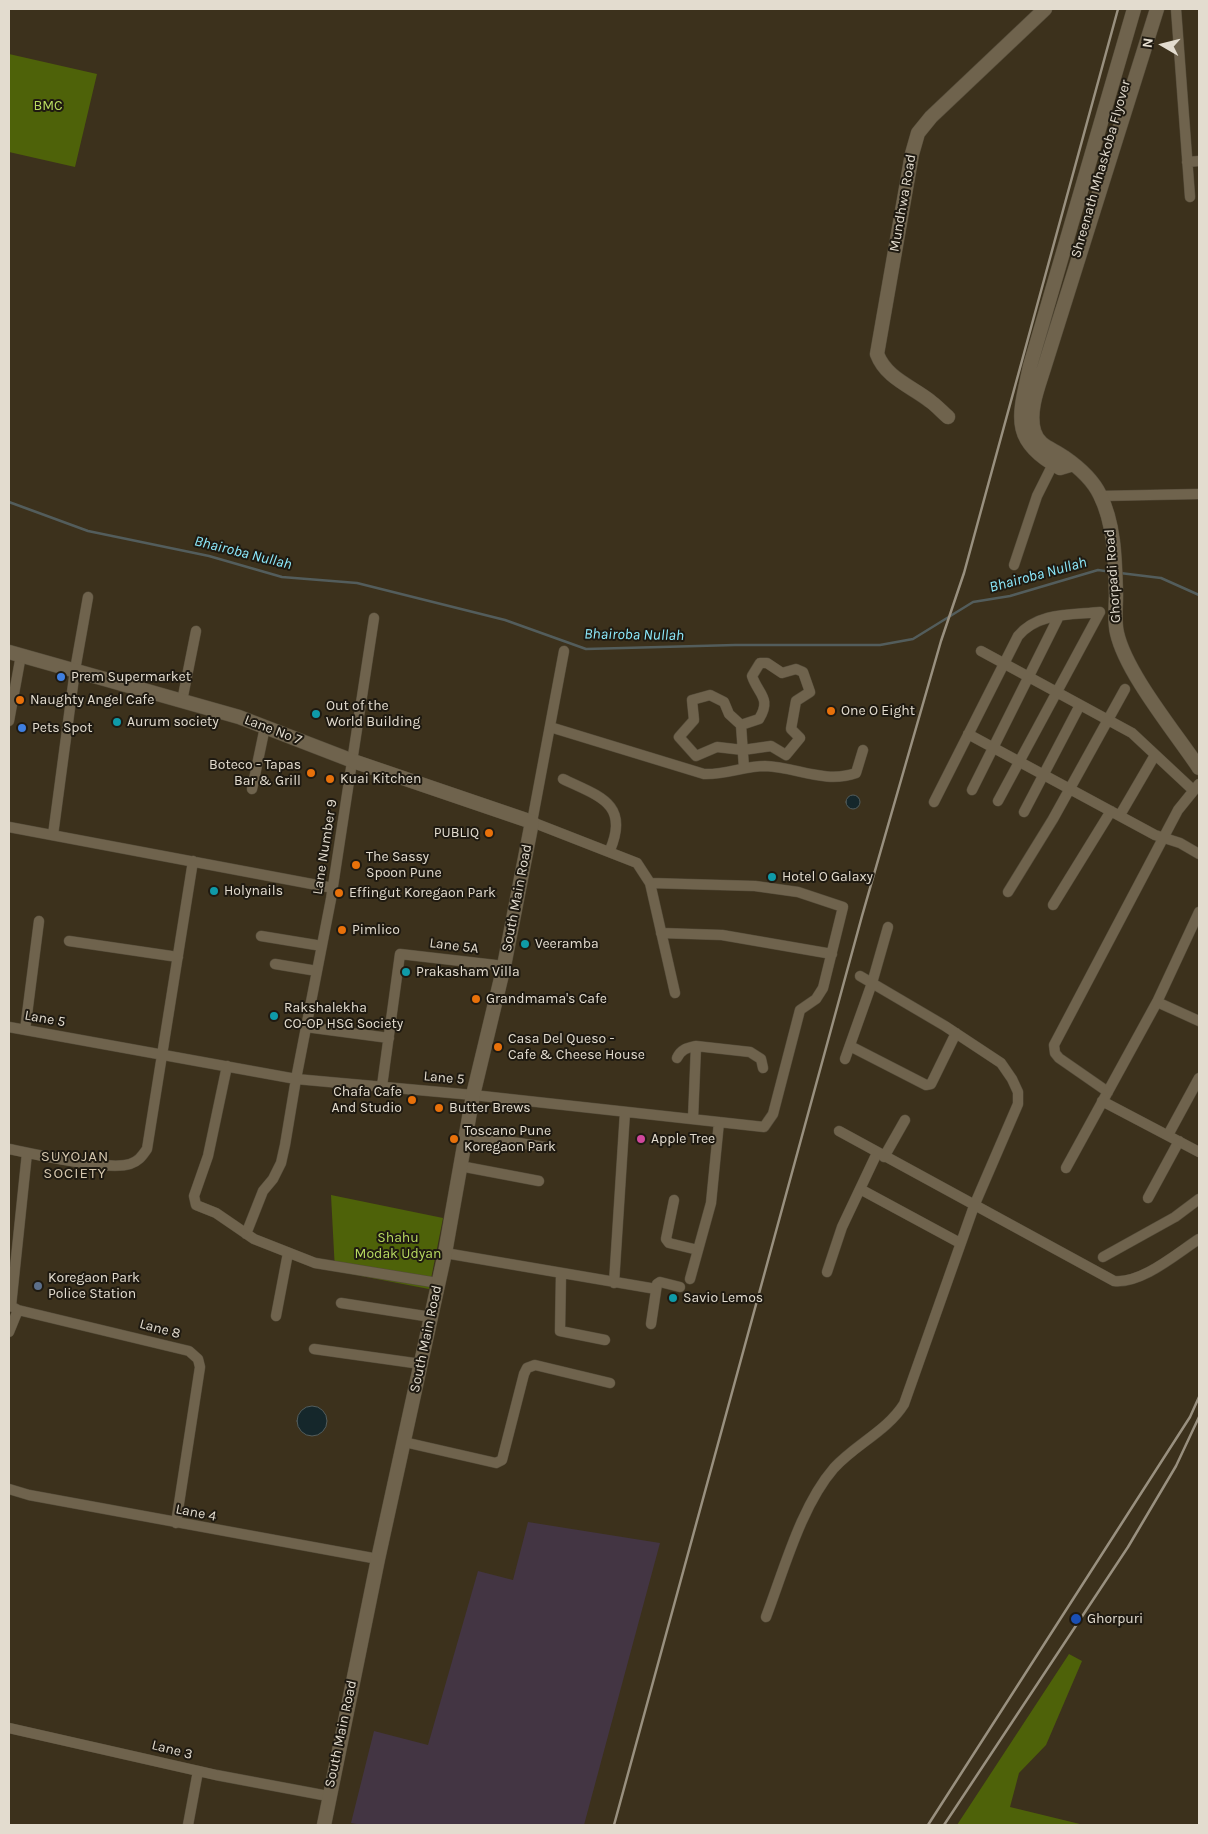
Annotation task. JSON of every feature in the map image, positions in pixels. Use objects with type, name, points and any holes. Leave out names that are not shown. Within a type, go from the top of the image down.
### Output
[{"type":"main road","name":"Mundhwa Road","points":[[948,417],[930,401],[888,373],[881,365],[877,354],[912,154],[918,134],[931,117],[1045,9]]},
{"type":"main road","points":[[1070,464],[1060,468],[1034,450],[1028,431],[1052,322],[1134,9]]},
{"type":"main road","name":"Shreenath Mhaskoba Flyover","points":[[1052,322],[1141,9]]},
{"type":"main road","name":"Shreenath Mhaskoba Flyover","points":[[1052,322],[1148,9]]},
{"type":"main road","points":[[1052,322],[1157,9]]},
{"type":"main road","name":"Ghorpadi Road","points":[[1028,431],[1044,446],[1065,457],[1070,464],[1087,477],[1100,496],[1106,512],[1113,548],[1116,597],[1115,619],[1124,654],[1199,768]]},
{"type":"main road","name":"Lane No 7","points":[[15,654],[182,700],[265,726],[353,761],[532,822]]},
{"type":"main road","name":"South Main Road","points":[[324,1825],[328,1796],[378,1559],[445,1253],[473,1094],[504,966],[532,822]]},
{"type":"street","points":[[1176,9],[1190,197]]},
{"type":"street","points":[[1188,162],[1199,161]]},
{"type":"street","points":[[1014,565],[1037,496],[1053,464]]},
{"type":"street","points":[[1100,496],[1199,494]]},
{"type":"street","points":[[53,835],[75,670],[88,597]]},
{"type":"street","points":[[934,802],[1004,663],[1024,628],[1044,617],[1100,612],[998,801]]},
{"type":"street","points":[[972,790],[1059,616]]},
{"type":"street","name":"Lane Number 9","points":[[246,1234],[263,1191],[273,1179],[281,1163],[333,888],[374,618]]},
{"type":"street","points":[[182,700],[196,631]]},
{"type":"street","points":[[564,651],[532,822],[610,850],[637,862],[650,883],[675,994]]},
{"type":"street","points":[[981,651],[1132,733],[1155,755],[1196,787],[1178,810],[1054,1045],[1055,1053],[1059,1058],[1105,1097],[1199,1152]]},
{"type":"street","points":[[9,721],[15,654]]},
{"type":"street","points":[[741,726],[759,719],[764,708],[765,696],[752,676],[760,663],[767,663],[782,672],[796,669],[803,672],[810,692],[799,699],[795,705],[791,729],[800,738],[790,754],[783,755],[771,746],[743,750],[717,747],[696,756],[679,737],[694,720],[692,700],[710,695],[724,702],[729,714],[741,726],[743,750],[744,768]]},
{"type":"street","points":[[1008,892],[1052,819],[1125,689]]},
{"type":"street","points":[[1024,812],[1080,705]]},
{"type":"street","points":[[252,789],[265,726]]},
{"type":"street","points":[[550,727],[704,774],[715,775],[744,768],[766,766],[842,778],[856,773],[862,750]]},
{"type":"street","points":[[968,734],[1069,786],[1163,838],[1199,854]]},
{"type":"street","points":[[1053,905],[1155,755]]},
{"type":"street","points":[[563,779],[602,798],[610,804],[616,816],[616,831],[610,850]]},
{"type":"street","points":[[9,827],[333,888]]},
{"type":"street","points":[[9,1149],[117,1166],[129,1164],[140,1159],[147,1149],[193,861]]},
{"type":"street","points":[[650,883],[755,886],[798,892],[843,907],[832,954],[722,936],[662,933]]},
{"type":"street","points":[[1066,1168],[1157,1002],[1199,912]]},
{"type":"street","points":[[24,1030],[39,921]]},
{"type":"street","points":[[845,1059],[872,983],[888,927]]},
{"type":"street","points":[[261,936],[322,946]]},
{"type":"street","points":[[69,941],[178,957]]},
{"type":"street","name":"Lane 5A","points":[[389,1038],[400,954],[504,966]]},
{"type":"street","name":"Lane 5","points":[[9,1027],[296,1079],[473,1094],[764,1127],[770,1122],[800,1010],[816,999],[823,988],[832,954]]},
{"type":"street","points":[[275,964],[317,971]]},
{"type":"street","points":[[766,1617],[804,1518],[821,1486],[835,1468],[896,1416],[904,1404],[974,1206],[1017,1112],[1018,1092],[1001,1063],[956,1033],[860,976]]},
{"type":"street","points":[[1157,1002],[1199,1021]]},
{"type":"street","points":[[306,1027],[389,1038],[382,1086]]},
{"type":"street","points":[[850,1046],[926,1085],[931,1084],[956,1033]]},
{"type":"street","points":[[693,1119],[696,1046]]},
{"type":"street","points":[[677,1058],[680,1052],[686,1048],[696,1046],[750,1052],[761,1059],[763,1068]]},
{"type":"street","points":[[227,1066],[216,1123],[194,1202],[198,1207],[216,1213],[246,1234],[315,1263],[438,1283]]},
{"type":"street","points":[[1168,1135],[1199,1078]]},
{"type":"street","points":[[614,1283],[625,1112]]},
{"type":"street","points":[[827,1272],[842,1227],[860,1189],[905,1120]]},
{"type":"street","points":[[690,1279],[711,1203],[719,1122]]},
{"type":"street","points":[[839,1131],[1114,1281],[1121,1282],[1142,1276],[1199,1239]]},
{"type":"street","points":[[466,1135],[546,1147]]},
{"type":"street","points":[[1148,1198],[1179,1141]]},
{"type":"street","points":[[9,1332],[27,1153]]},
{"type":"street","points":[[460,1166],[539,1180]]},
{"type":"street","points":[[860,1189],[960,1243]]},
{"type":"street","points":[[674,1200],[666,1239],[669,1243],[698,1250]]},
{"type":"street","points":[[1103,1257],[1175,1217],[1199,1200]]},
{"type":"street","points":[[276,1316],[288,1252]]},
{"type":"street","points":[[445,1253],[656,1289]]},
{"type":"street","points":[[561,1274],[560,1331],[605,1340]]},
{"type":"street","points":[[651,1324],[656,1289],[660,1282],[680,1287]]},
{"type":"street","points":[[340,1303],[431,1318]]},
{"type":"street","name":"Lane 8","points":[[13,1307],[189,1351],[198,1359],[200,1367],[176,1524]]},
{"type":"street","points":[[314,1349],[421,1364]]},
{"type":"street","points":[[404,1442],[496,1463],[502,1460],[524,1374],[528,1368],[535,1364],[610,1383]]},
{"type":"street","name":"Lane 4","points":[[9,1489],[29,1495],[176,1524],[378,1559]]},
{"type":"street","name":"Lane 3","points":[[9,1728],[198,1771],[328,1796]]},
{"type":"street","points":[[188,1825],[198,1771]]},
{"type":"shaded area","points":[[853,795],[858,797],[860,802],[858,807],[853,809],[848,807],[846,802],[848,797]]},
{"type":"shaded area","points":[[312,1406],[323,1410],[327,1421],[323,1432],[312,1436],[301,1432],[297,1421],[301,1410]]},
{"type":"shaded area","points":[[528,1522],[660,1543],[584,1825],[362,1825],[351,1823],[374,1731],[428,1745],[478,1571],[513,1580]]},
{"type":"green space","name":"BMC","points":[[9,54],[97,74],[75,167],[9,152]]},
{"type":"green space","name":"Shahu Modak Udyan","points":[[331,1195],[443,1218],[429,1289],[335,1271]]},
{"type":"green space","points":[[1069,1654],[1082,1661],[1046,1745],[1019,1773],[1010,1807],[1084,1825],[957,1825]]},
{"type":"waterway","name":"Bhairoba Nullah","points":[[9,502],[88,531],[209,556],[282,577],[357,583],[505,620],[586,649],[735,645],[880,645],[913,639],[973,602],[1010,596],[1098,570],[1112,572]]},
{"type":"waterway","name":"Bhairoba Nullah","points":[[1120,573],[1161,578],[1199,595]]},
{"type":"railway","points":[[614,1825],[862,916],[941,641],[964,573],[1118,9]]},
{"type":"railway","points":[[928,1825],[1190,1417],[1199,1397]]},
{"type":"railway","points":[[944,1825],[1128,1547],[1176,1466],[1199,1417]]},
{"type":"place","name":"Prem Supermarket","points":[[61,677]]},
{"type":"place","name":"Naughty Angel Cafe","points":[[20,700]]},
{"type":"place","name":"One O Eight","points":[[831,711]]},
{"type":"place","name":"Out of the World Building","points":[[316,714]]},
{"type":"place","name":"Aurum society","points":[[117,722]]},
{"type":"place","name":"Pets Spot","points":[[22,728]]},
{"type":"place","name":"Boteco - Tapas Bar & Grill","points":[[311,773]]},
{"type":"place","name":"Kuai Kitchen","points":[[330,779]]},
{"type":"place","name":"PUBLIQ","points":[[489,833]]},
{"type":"place","name":"The Sassy Spoon Pune","points":[[356,865]]},
{"type":"place","name":"Hotel O Galaxy","points":[[772,877]]},
{"type":"place","name":"Holynails","points":[[214,891]]},
{"type":"place","name":"Effingut Koregaon Park","points":[[339,893]]},
{"type":"place","name":"Pimlico","points":[[342,930]]},
{"type":"place","name":"Veeramba","points":[[525,944]]},
{"type":"place","name":"Prakasham Villa","points":[[406,972]]},
{"type":"place","name":"Grandmama's Cafe","points":[[476,999]]},
{"type":"place","name":"Rakshalekha CO-OP HSG Society","points":[[274,1016]]},
{"type":"place","name":"Casa Del Queso - Cafe & Cheese House","points":[[498,1047]]},
{"type":"place","name":"Chafa Cafe And Studio","points":[[412,1100]]},
{"type":"place","name":"Butter Brews","points":[[439,1108]]},
{"type":"place","name":"Toscano Pune Koregaon Park","points":[[454,1139]]},
{"type":"place","name":"Apple Tree","points":[[641,1139]]},
{"type":"place","name":"Koregaon Park Police Station","points":[[38,1286]]},
{"type":"place","name":"Savio Lemos","points":[[673,1298]]},
{"type":"place","name":"Ghorpuri","points":[[1076,1619]]},
{"type":"district","name":"SUYOJAN SOCIETY","points":[[75,1166]]}]
